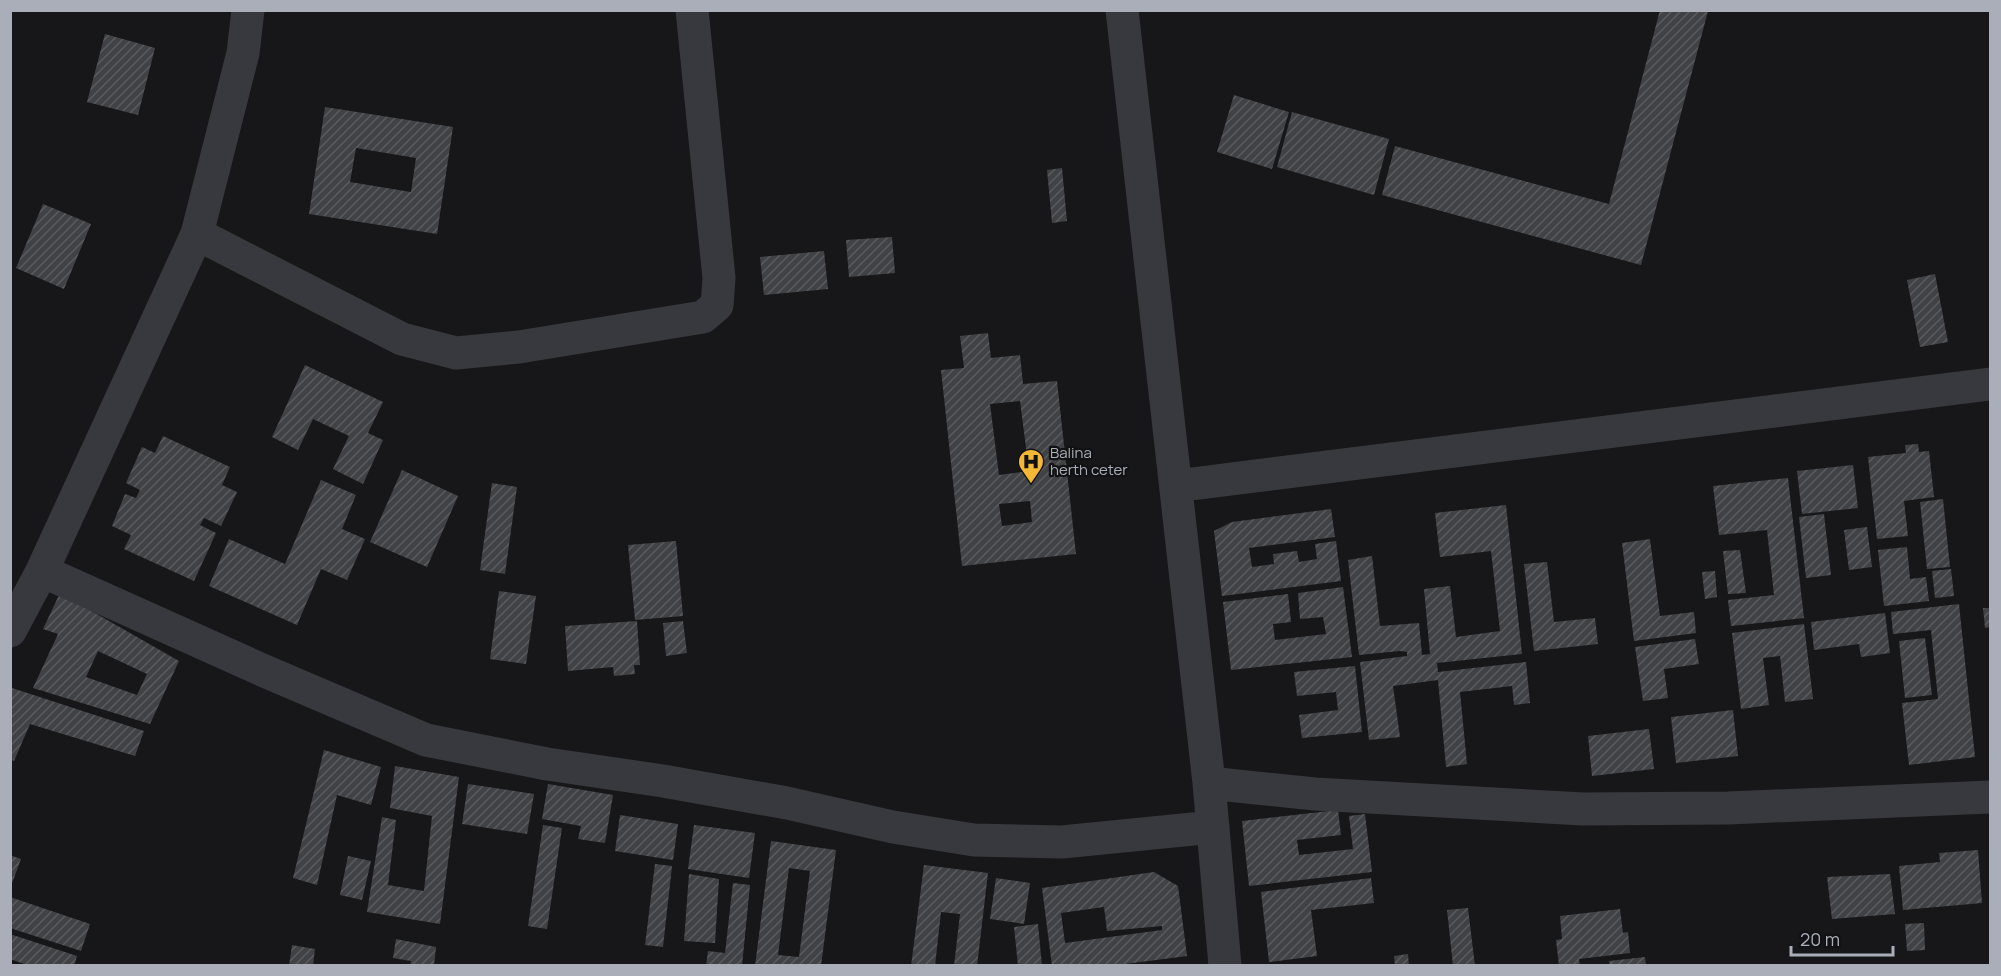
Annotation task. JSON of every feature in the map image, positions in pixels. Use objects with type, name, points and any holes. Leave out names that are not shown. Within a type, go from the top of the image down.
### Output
[{"type":"street","points":[[10,631],[42,571],[197,234],[243,52],[248,10]]},
{"type":"street","points":[[197,234],[402,339],[456,353],[519,347],[703,317],[717,306],[719,278],[692,10]]},
{"type":"street","points":[[1122,10],[1209,783],[1225,966]]},
{"type":"street","points":[[1176,486],[1990,384]]},
{"type":"street","points":[[42,571],[426,740],[547,764],[663,781],[787,803],[893,827],[974,840],[1062,842],[1213,827]]},
{"type":"street","points":[[1209,783],[1315,794],[1583,809],[1728,808],[1990,797]]},
{"type":"building","points":[[1660,10],[1708,11],[1641,265],[1382,195],[1395,146],[1609,204]]},
{"type":"building","points":[[105,34],[155,48],[138,115],[87,102]]},
{"type":"building","points":[[1234,95],[1289,112],[1272,169],[1217,152]]},
{"type":"building","points":[[325,107],[453,127],[437,234],[309,214]],"holes":[[[356,148],[416,158],[411,192],[350,182]]]},
{"type":"building","points":[[1292,112],[1389,139],[1374,195],[1277,167]]},
{"type":"building","points":[[1062,168],[1067,221],[1052,223],[1047,170]]},
{"type":"building","points":[[43,204],[91,224],[64,289],[16,268]]},
{"type":"building","points":[[892,237],[895,273],[849,277],[846,240]]},
{"type":"building","points":[[824,251],[828,289],[764,295],[760,257]]},
{"type":"building","points":[[1935,274],[1948,342],[1920,347],[1907,280]]},
{"type":"building","points":[[988,333],[991,358],[1020,355],[1023,384],[1057,381],[1076,554],[962,566],[941,370],[964,368],[960,336]],"holes":[[[1020,401],[1029,471],[999,475],[990,404]],[[1030,501],[1032,522],[1002,526],[999,504]]]},
{"type":"building","points":[[305,365],[383,402],[368,433],[383,440],[363,484],[333,469],[349,436],[313,419],[298,450],[272,437]]},
{"type":"building","points":[[163,436],[230,467],[222,485],[237,492],[221,526],[204,518],[200,525],[216,533],[194,581],[124,549],[131,535],[112,526],[125,494],[136,498],[140,490],[126,483],[142,447],[155,453]]},
{"type":"building","points":[[1918,444],[1919,452],[1929,451],[1934,497],[1904,501],[1908,536],[1877,539],[1868,457],[1906,453],[1905,445]]},
{"type":"building","points":[[1853,465],[1858,508],[1802,514],[1797,471]]},
{"type":"building","points":[[402,470],[458,496],[427,567],[370,542]]},
{"type":"building","points":[[1788,478],[1804,618],[1731,626],[1728,600],[1774,595],[1767,530],[1719,535],[1713,486]]},
{"type":"building","points":[[321,480],[356,495],[342,529],[365,539],[347,580],[321,569],[297,625],[209,586],[229,539],[285,564]]},
{"type":"building","points":[[492,483],[517,487],[505,574],[480,570]]},
{"type":"building","points":[[1943,499],[1950,567],[1927,569],[1920,502]]},
{"type":"building","points":[[1506,505],[1522,654],[1437,663],[1438,672],[1526,662],[1530,703],[1514,705],[1512,686],[1460,692],[1467,764],[1446,767],[1438,680],[1393,686],[1400,737],[1369,740],[1360,662],[1407,656],[1407,652],[1359,655],[1348,560],[1372,556],[1380,626],[1419,623],[1422,655],[1430,654],[1424,589],[1450,586],[1456,637],[1500,631],[1491,551],[1440,557],[1435,513]]},
{"type":"building","points":[[1331,509],[1335,537],[1249,548],[1252,567],[1274,564],[1273,554],[1297,551],[1299,562],[1317,559],[1315,544],[1336,541],[1341,581],[1222,596],[1214,531],[1232,522]]},
{"type":"building","points":[[1824,514],[1831,575],[1806,578],[1799,517]]},
{"type":"building","points":[[1867,527],[1872,567],[1849,570],[1844,530]]},
{"type":"building","points":[[1650,539],[1660,616],[1694,612],[1696,633],[1634,641],[1622,543]]},
{"type":"building","points":[[676,541],[683,616],[635,620],[628,545]]},
{"type":"building","points":[[1907,547],[1910,579],[1926,577],[1929,601],[1884,606],[1878,550]]},
{"type":"building","points":[[1740,550],[1746,593],[1728,594],[1723,551]]},
{"type":"building","points":[[1547,562],[1554,622],[1595,618],[1598,644],[1534,651],[1524,564]]},
{"type":"building","points":[[1951,569],[1954,596],[1935,598],[1932,571]]},
{"type":"building","points":[[1715,571],[1717,597],[1705,599],[1702,572]]},
{"type":"building","points":[[1343,587],[1352,657],[1231,670],[1223,602],[1288,594],[1291,622],[1273,624],[1275,640],[1326,634],[1323,617],[1300,619],[1298,593]]},
{"type":"building","points":[[499,591],[536,596],[526,664],[490,659]]},
{"type":"building","points":[[60,593],[179,661],[150,724],[33,688],[58,634],[43,629]],"holes":[[[98,651],[147,674],[137,695],[86,677]]]},
{"type":"building","points":[[1959,604],[1975,757],[1909,765],[1902,703],[1938,699],[1931,630],[1893,634],[1891,612]]},
{"type":"building","points":[[1983,608],[1990,608],[1990,627],[1985,628]]},
{"type":"building","points":[[1885,613],[1890,653],[1861,657],[1859,644],[1814,650],[1811,622]]},
{"type":"building","points":[[637,621],[640,665],[634,665],[635,674],[614,676],[613,667],[568,671],[565,626]]},
{"type":"building","points":[[683,621],[687,653],[666,656],[663,623]]},
{"type":"building","points":[[1804,624],[1813,699],[1785,702],[1780,656],[1763,658],[1769,705],[1741,709],[1732,633]]},
{"type":"building","points":[[1925,638],[1932,695],[1905,698],[1899,641]]},
{"type":"building","points":[[1695,639],[1699,664],[1664,669],[1668,698],[1643,701],[1635,647]]},
{"type":"building","points":[[1355,666],[1362,732],[1302,738],[1299,715],[1338,710],[1336,692],[1297,696],[1294,672]]},
{"type":"building","points":[[12,688],[144,731],[135,756],[30,724],[14,761],[10,759]]},
{"type":"building","points":[[1733,710],[1738,756],[1676,763],[1671,717]]},
{"type":"building","points":[[1649,729],[1654,769],[1592,776],[1588,736]]},
{"type":"building","points":[[324,750],[381,767],[371,805],[337,795],[317,885],[293,878]]},
{"type":"building","points":[[395,766],[459,777],[440,924],[367,912],[382,817],[396,820],[388,885],[424,891],[432,816],[390,808]]},
{"type":"building","points":[[468,784],[534,794],[527,834],[462,824]]},
{"type":"building","points":[[548,784],[613,795],[605,843],[578,839],[581,826],[542,819]]},
{"type":"building","points":[[1338,810],[1341,835],[1297,840],[1299,855],[1353,849],[1349,816],[1365,814],[1372,872],[1249,886],[1242,821]]},
{"type":"building","points":[[620,815],[678,824],[673,860],[615,851]]},
{"type":"building","points":[[543,825],[562,828],[547,929],[528,926]]},
{"type":"building","points":[[694,825],[755,833],[749,878],[688,869]]},
{"type":"building","points":[[771,841],[836,850],[821,966],[755,966]],"holes":[[[789,868],[810,871],[799,957],[778,955]]]},
{"type":"building","points":[[1978,850],[1982,903],[1903,910],[1899,866],[1940,862],[1939,853]]},
{"type":"building","points":[[10,855],[21,859],[11,886],[10,886]]},
{"type":"building","points":[[348,856],[371,861],[362,900],[340,895]]},
{"type":"building","points":[[655,864],[672,866],[663,947],[645,945]]},
{"type":"building","points":[[924,865],[988,873],[977,966],[954,966],[960,914],[941,912],[935,966],[911,966]]},
{"type":"building","points":[[1154,872],[1178,886],[1187,956],[1110,966],[1052,966],[1042,888]],"holes":[[[1104,907],[1107,931],[1162,926],[1162,930],[1065,943],[1061,913]]]},
{"type":"building","points":[[689,874],[719,879],[715,943],[684,941]]},
{"type":"building","points":[[1890,874],[1895,914],[1832,919],[1827,877]]},
{"type":"building","points":[[996,878],[1030,883],[1024,924],[990,919]]},
{"type":"building","points":[[1371,878],[1374,903],[1311,910],[1317,956],[1269,962],[1261,892]]},
{"type":"building","points":[[733,883],[750,885],[742,966],[706,966],[708,951],[725,953]]},
{"type":"building","points":[[10,897],[90,924],[81,951],[10,928]]},
{"type":"building","points":[[1468,908],[1475,966],[1453,966],[1447,910]]},
{"type":"building","points":[[1620,909],[1623,933],[1628,932],[1630,953],[1579,959],[1580,966],[1559,966],[1556,940],[1562,939],[1560,916]]},
{"type":"building","points":[[1924,923],[1925,950],[1907,951],[1905,924]]},
{"type":"building","points":[[1038,924],[1042,966],[1018,966],[1014,927]]},
{"type":"building","points":[[10,934],[77,956],[74,966],[30,966],[10,959]]},
{"type":"building","points":[[396,939],[436,947],[434,966],[410,966],[411,961],[393,958]]},
{"type":"building","points":[[292,945],[315,949],[313,966],[289,966]]},
{"type":"building","points":[[1408,954],[1409,966],[1395,966],[1394,956]]},
{"type":"building","points":[[1645,957],[1646,966],[1610,966],[1609,961]]},
{"type":"place","name":"Balina herth ceter","points":[[1031,485]]}]
